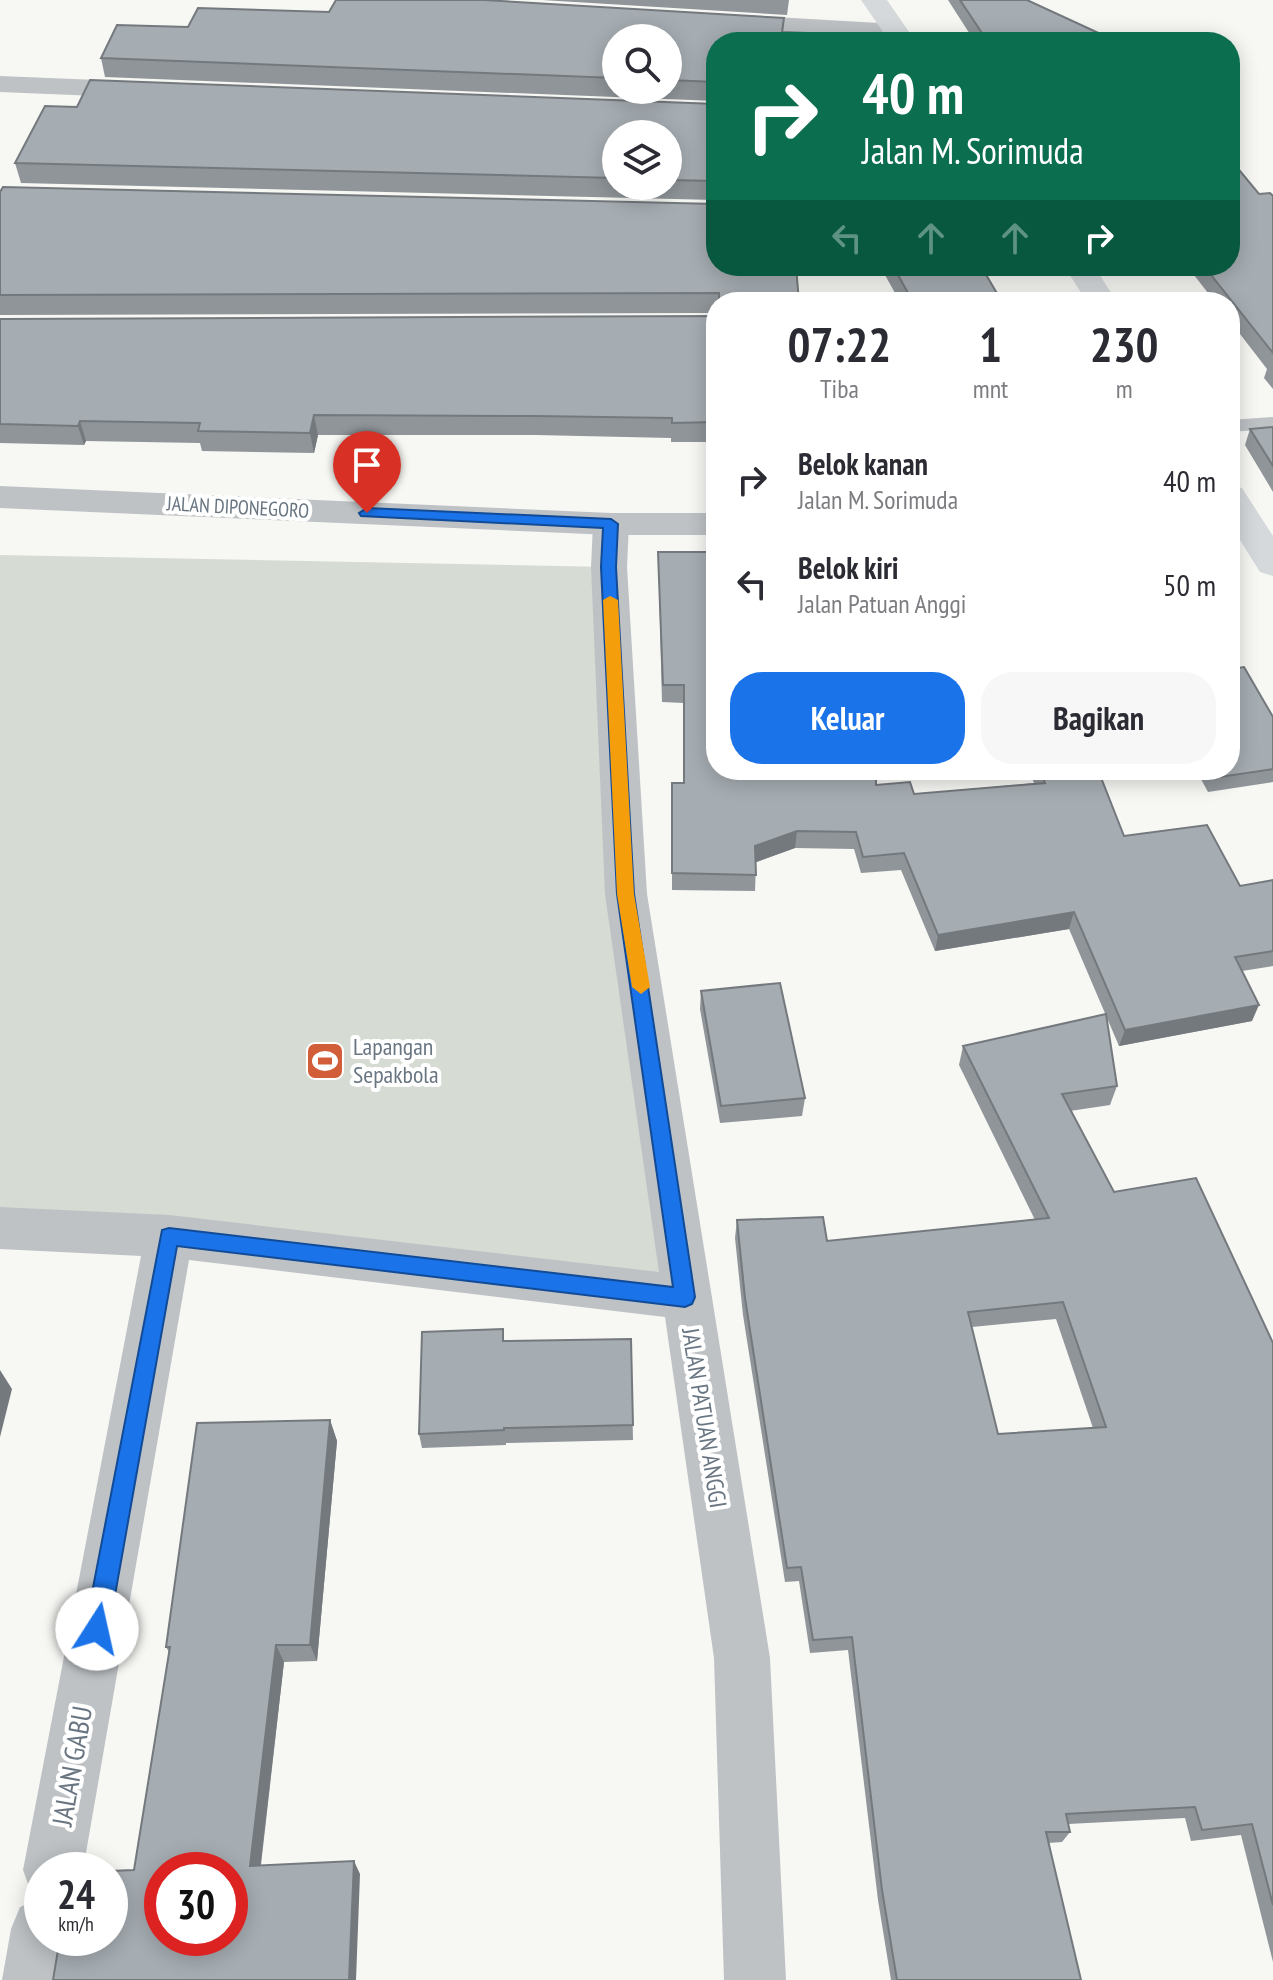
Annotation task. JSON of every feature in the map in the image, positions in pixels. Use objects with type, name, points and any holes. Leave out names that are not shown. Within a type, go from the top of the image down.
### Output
[{"type":"highway","points":[[874,0],[896,32]]},
{"type":"highway","points":[[1240,527],[1273,564]]},
{"type":"street","points":[[693,20],[839,32]]},
{"type":"street","points":[[0,84],[174,91]]},
{"type":"street","name":"JALAN DIPONEGORO","points":[[0,497],[611,524],[706,524]]},
{"type":"street","name":"JALAN PATUAN ANGGI","points":[[611,524],[609,567],[626,894],[742,1658],[755,1980]]},
{"type":"street","points":[[0,1228],[169,1236],[685,1297]]},
{"type":"street","name":"JALAN GABU","points":[[56,1852],[169,1236]]},
{"type":"street","points":[[33,1980],[37,1956]]},
{"type":"lane","points":[[1240,425],[1273,423]]},
{"type":"shaded area","name":"Lapangan Sepakbola","points":[[0,555],[609,567],[685,1297],[0,1229]]},
{"type":"building","points":[[336,0],[484,0],[784,18],[782,32],[706,32],[706,82],[682,81],[682,24],[602,24],[602,77],[101,58],[117,25],[188,27],[198,8],[329,12]]},
{"type":"building","points":[[960,0],[1027,0],[1096,32],[981,32]]},
{"type":"building","points":[[90,80],[602,100],[602,104],[706,104],[706,181],[682,180],[682,120],[602,120],[602,178],[15,163],[45,106],[77,107]]},
{"type":"building","points":[[1240,171],[1259,194],[1270,193],[1273,196],[1273,353],[1240,311],[1240,292],[1225,292],[1212,276],[1240,276]]},
{"type":"building","points":[[3,187],[706,204],[706,276],[797,276],[798,292],[0,295],[0,192]]},
{"type":"building","points":[[899,276],[987,276],[996,292],[907,292]]},
{"type":"building","points":[[706,316],[706,422],[672,423],[672,418],[314,415],[310,433],[198,431],[200,423],[80,421],[78,426],[0,424],[0,319]]},
{"type":"building","points":[[1273,427],[1273,466],[1250,429]]},
{"type":"building","points":[[658,552],[706,552],[706,780],[876,780],[876,785],[910,782],[914,794],[1045,783],[1044,780],[1102,780],[1124,836],[1207,825],[1240,886],[1273,880],[1273,951],[1235,957],[1259,1005],[1125,1030],[1074,912],[938,935],[904,853],[863,857],[856,832],[797,831],[755,846],[756,875],[672,873],[672,783],[684,783],[684,685],[663,685]]},
{"type":"building","points":[[1244,667],[1273,717],[1273,769],[1240,774],[1240,668]]},
{"type":"building","points":[[780,983],[805,1098],[721,1106],[701,991]]},
{"type":"building","points":[[1106,1014],[1117,1086],[1062,1094],[1114,1192],[1196,1178],[1273,1343],[1273,1905],[1252,1824],[1202,1830],[1195,1807],[1066,1814],[1070,1832],[1046,1832],[1081,1980],[897,1980],[882,1890],[852,1637],[813,1640],[801,1567],[787,1568],[745,1298],[737,1220],[823,1217],[827,1241],[1049,1218],[963,1046]],"holes":[[[1063,1302],[1106,1427],[998,1434],[968,1312]]]},
{"type":"building","points":[[503,1329],[503,1341],[631,1339],[633,1425],[504,1428],[419,1434],[422,1332]]},
{"type":"building","points":[[330,1420],[310,1645],[276,1645],[250,1866],[354,1861],[349,1980],[53,1980],[57,1956],[128,1956],[128,1870],[134,1870],[170,1647],[166,1647],[197,1423]]},
{"type":"slow traffic","points":[[610,600],[626,894],[641,987]]},
{"type":"place","name":"Lapangan Sepakbola","points":[[325,1061]]},
{"type":"route","points":[[97,1629],[169,1236],[685,1297],[626,894],[609,567],[611,524],[367,513]]}]
